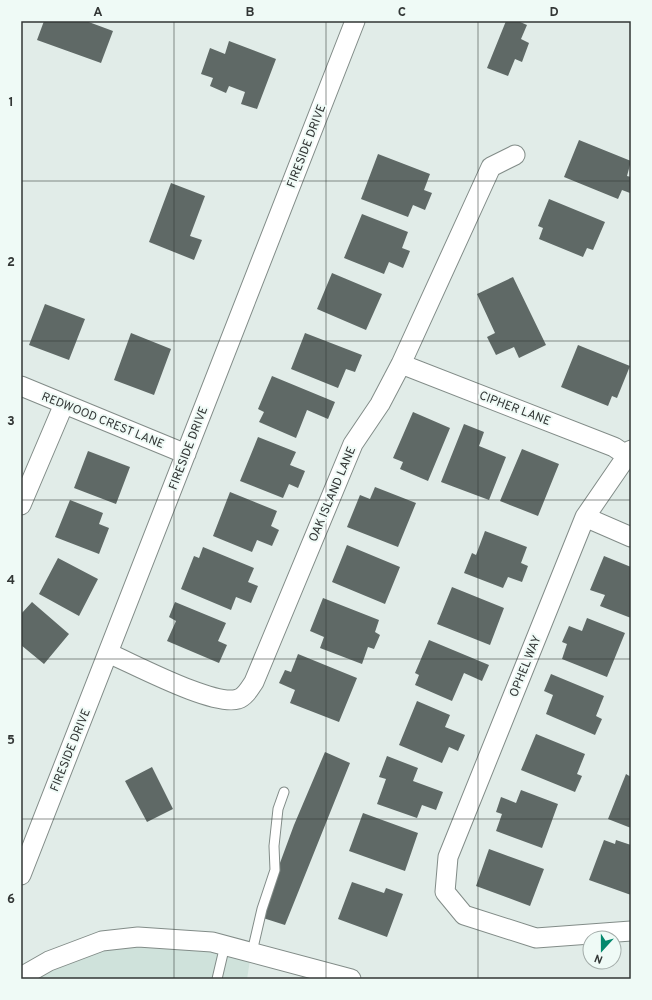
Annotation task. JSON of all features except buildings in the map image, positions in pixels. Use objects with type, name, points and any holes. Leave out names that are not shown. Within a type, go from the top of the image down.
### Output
[{"type":"street","name":"FIRESIDE DRIVE","points":[[21,875],[355,21]]},
{"type":"street","name":"OAK ISLAND LANE","points":[[108,653],[208,696],[226,701],[239,699],[248,691],[254,682],[353,444],[380,404],[401,364],[491,167],[515,155]]},
{"type":"street","name":"CIPHER LANE","points":[[401,364],[629,453]]},
{"type":"street","name":"REDWOOD CREST LANE","points":[[21,386],[186,454]]},
{"type":"street","points":[[21,505],[64,404]]},
{"type":"street","name":"OPHEL WAY","points":[[629,453],[585,517],[448,858],[445,892],[464,915],[536,938],[631,930]]},
{"type":"street","points":[[585,517],[631,537]]},
{"type":"street","points":[[21,976],[49,961],[102,941],[138,937],[212,942],[252,952],[315,974],[351,979]]},
{"type":"lane","points":[[252,952],[275,870],[274,846],[278,809],[284,792]]},
{"type":"lane","points":[[217,979],[225,945]]},
{"type":"shaded area","points":[[138,944],[192,945],[250,960],[247,979],[31,979],[92,951]]}]
